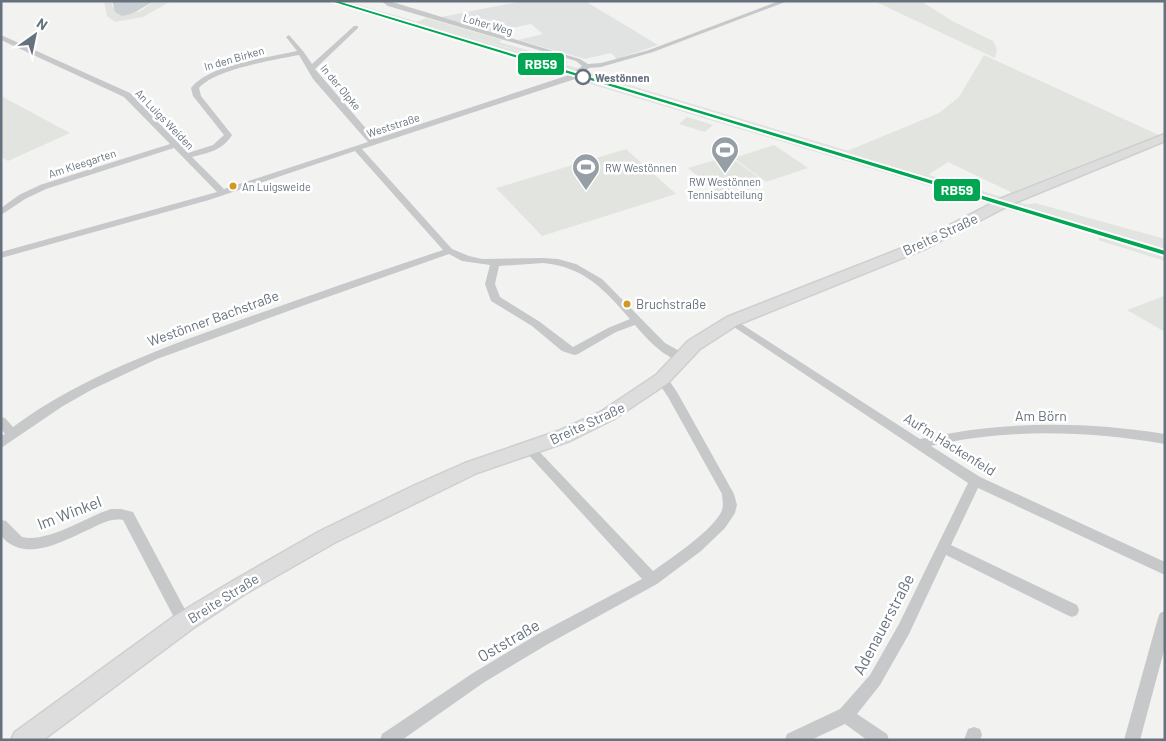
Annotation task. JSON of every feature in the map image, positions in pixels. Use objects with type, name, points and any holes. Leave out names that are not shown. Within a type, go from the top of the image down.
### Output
[{"type":"street","points":[[387,3],[404,1]]},
{"type":"street","name":"Weststraße","points":[[1,255],[222,192],[374,143],[572,77],[587,66],[600,65],[651,50],[785,1]]},
{"type":"street","name":"Loher Weg","points":[[387,3],[578,60],[587,66]]},
{"type":"street","name":"In der Olpke","points":[[310,69],[356,27]]},
{"type":"street","name":"An Luigs Weiden","points":[[1,37],[127,95],[222,192]]},
{"type":"street","name":"In der Olpke","points":[[289,37],[301,52],[310,69],[374,143]]},
{"type":"street","name":"In den Birken","points":[[186,156],[219,145],[228,136],[197,96],[194,88],[200,80],[224,70],[301,52]]},
{"type":"street","name":"Breite Straße","points":[[23,740],[184,622],[238,588],[327,537],[422,490],[471,468],[564,436],[608,415],[662,379],[694,345],[732,321],[920,246],[1007,202],[1165,137]]},
{"type":"street","name":"Am Kleegarten","points":[[1,212],[22,197],[43,187],[174,145]]},
{"type":"street","points":[[357,148],[449,250],[466,258],[495,264],[544,261],[572,266],[586,272],[597,280],[662,346],[681,357]]},
{"type":"street","name":"Westönner Bachstraße","points":[[1,444],[12,434],[66,398],[146,359],[292,304],[449,250]]},
{"type":"street","points":[[495,264],[490,284],[495,299],[536,324],[566,348],[574,351],[612,330],[638,320]]},
{"type":"street","name":"Auf'm Hackenfeld","points":[[732,321],[975,481],[1165,569]]},
{"type":"street","name":"Oststraße","points":[[388,740],[478,678],[559,630],[652,580],[702,541],[720,524],[728,513],[730,505],[728,494],[673,395],[662,379]]},
{"type":"street","points":[[1,421],[12,434]]},
{"type":"street","name":"Am Börn","points":[[918,444],[991,431],[1051,428],[1142,435],[1165,439]]},
{"type":"street","points":[[529,448],[652,580]]},
{"type":"street","name":"Adenauerstraße","points":[[793,740],[846,716],[875,680],[904,629],[975,481]]},
{"type":"street","name":"Im Winkel","points":[[1,525],[16,541],[26,545],[55,538],[111,514],[128,516],[184,622]]},
{"type":"street","points":[[943,547],[1072,610]]},
{"type":"street","points":[[1132,740],[1165,618]]},
{"type":"street","points":[[846,716],[881,740]]},
{"type":"shaded area","points":[[104,1],[112,1],[112,7],[139,12],[153,2],[171,1],[143,17],[115,22],[107,16]]},
{"type":"shaded area","points":[[112,1],[155,1],[135,12],[122,16],[115,12]]},
{"type":"shaded area","points":[[323,1],[346,1],[580,69],[1165,246],[1165,257],[574,79],[571,75]]},
{"type":"shaded area","points":[[523,1],[585,1],[658,45],[617,59],[611,53],[585,59],[518,40],[543,34],[531,24],[492,32],[441,17]]},
{"type":"shaded area","points":[[874,1],[921,1],[952,21],[993,41],[997,50],[995,58]]},
{"type":"shaded area","points":[[426,18],[568,62],[566,64],[416,22]]},
{"type":"shaded area","points":[[984,55],[1161,136],[1017,195],[948,162],[928,175],[847,151],[939,113],[959,97]]},
{"type":"shaded area","points":[[1,96],[70,133],[8,161],[1,157]]},
{"type":"shaded area","points":[[687,117],[713,125],[705,132],[679,124]]},
{"type":"shaded area","points":[[774,145],[808,168],[766,182],[734,158]]},
{"type":"shaded area","name":"RW Westönnen","points":[[626,149],[676,194],[542,236],[496,188]]},
{"type":"shaded area","name":"RW Westönnen Tennisabteilung","points":[[729,156],[762,180],[719,194],[688,168]]},
{"type":"shaded area","points":[[1035,203],[1165,239],[1165,246],[1026,205]]},
{"type":"shaded area","points":[[1100,237],[1165,257],[1165,261],[1098,240]]},
{"type":"shaded area","points":[[1164,296],[1165,332],[1127,310]]},
{"type":"transit line","name":"RB59","points":[[333,1],[1165,253]]},
{"type":"place","name":"Westönnen","points":[[583,77]]},
{"type":"place","name":"RW Westönnen Tennisabteilung","points":[[725,174]]},
{"type":"place","name":"An Luigsweide","points":[[233,186]]},
{"type":"place","name":"RW Westönnen","points":[[586,191]]},
{"type":"place","name":"Bruchstraße","points":[[627,304]]}]
